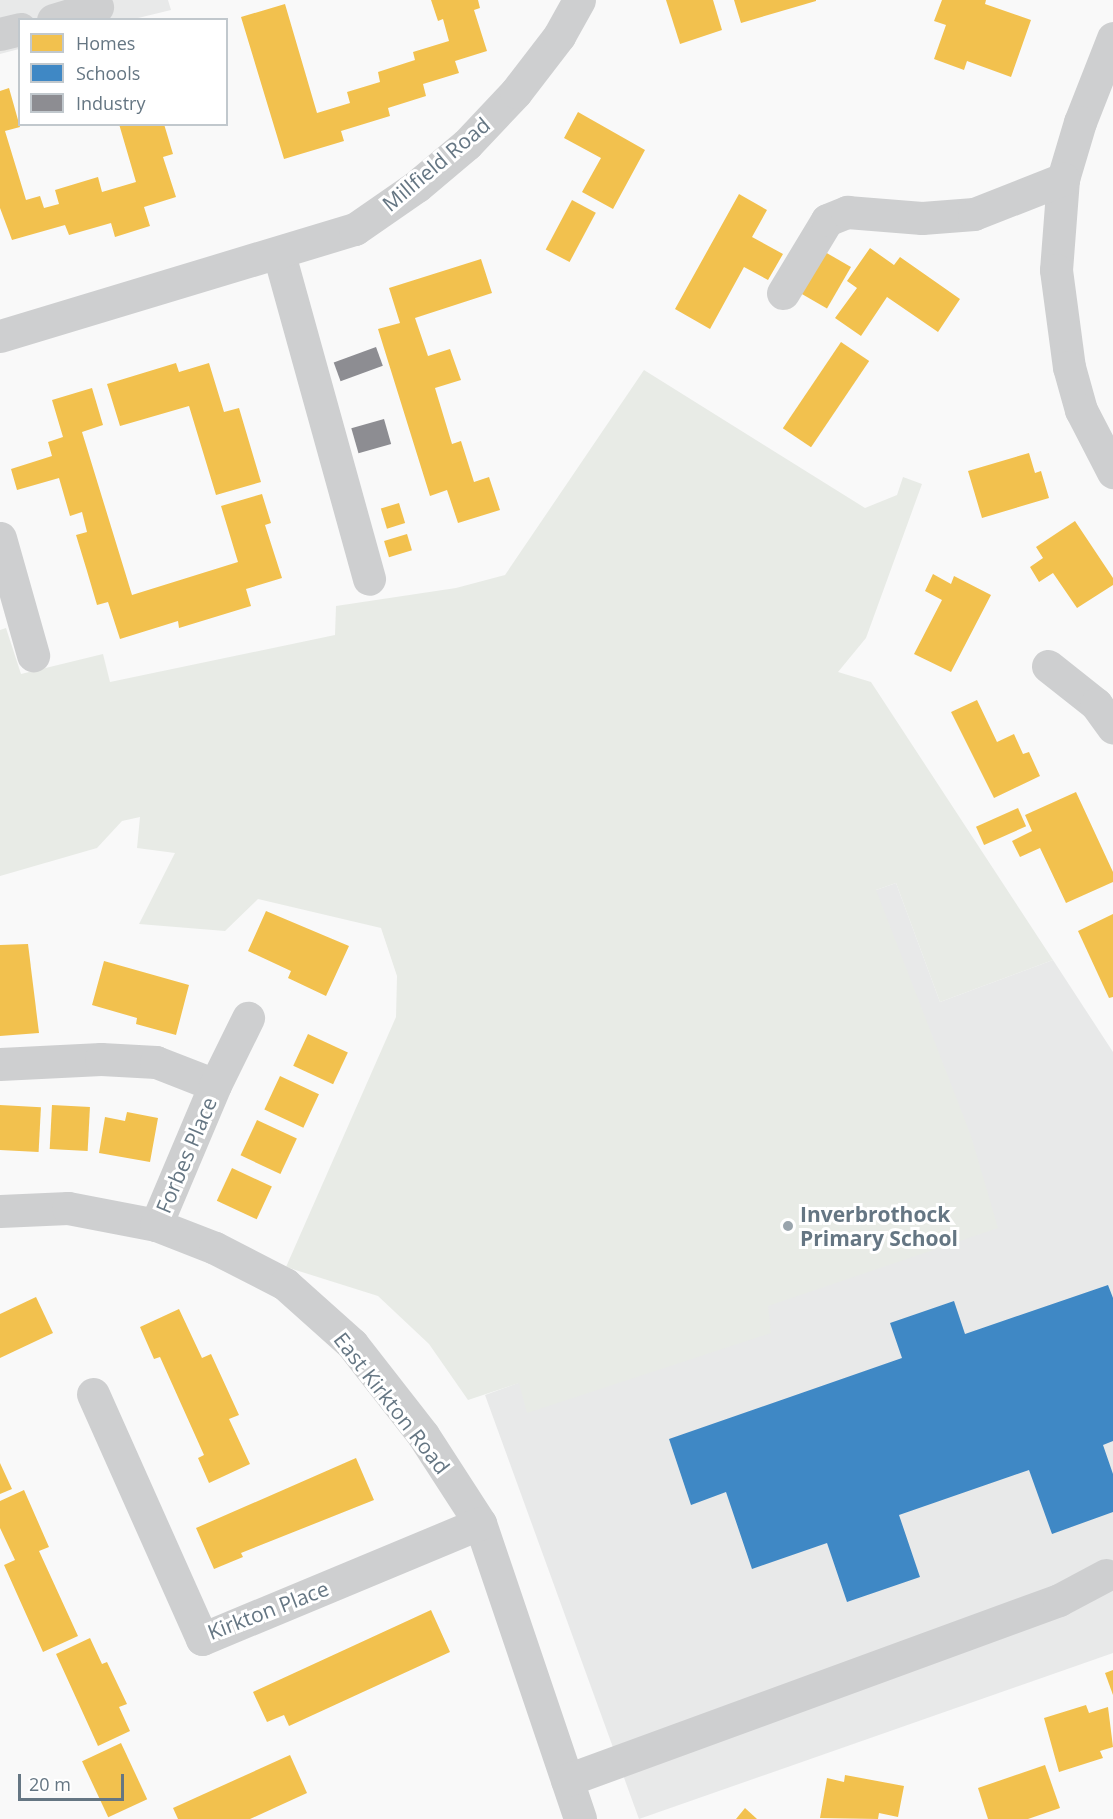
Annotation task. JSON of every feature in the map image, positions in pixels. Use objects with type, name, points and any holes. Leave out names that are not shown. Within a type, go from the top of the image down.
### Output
[{"type":"street","name":"Millfield Road","points":[[0,336],[279,254],[355,229],[417,186],[467,144],[516,92],[558,36],[579,0]]},
{"type":"street","points":[[60,18],[97,7]]},
{"type":"street","points":[[0,34],[18,30]]},
{"type":"street","points":[[1113,38],[1080,122],[1063,179],[1056,270],[1069,367],[1081,410],[1113,472]]},
{"type":"street","points":[[783,293],[827,220],[847,212],[922,218],[974,214],[1063,179]]},
{"type":"street","points":[[279,254],[369,579]]},
{"type":"street","points":[[0,538],[33,655]]},
{"type":"street","points":[[1048,666],[1096,704],[1113,727]]},
{"type":"street","name":"Forbes Place","points":[[156,1225],[215,1085],[248,1018]]},
{"type":"street","name":"Forbes Place","points":[[0,1064],[101,1059],[156,1062],[215,1085]]},
{"type":"street","name":"East Kirkton Road","points":[[0,1211],[68,1208],[156,1225],[214,1248],[285,1284],[352,1344],[423,1435],[480,1523],[580,1819]]},
{"type":"street","name":"Kirkton Place","points":[[93,1394],[202,1639],[480,1523]]},
{"type":"street","points":[[567,1780],[1059,1600],[1106,1575]]},
{"type":"shaded area","points":[[0,0],[168,0],[171,10],[138,18],[18,18],[18,49],[0,54]]},
{"type":"shaded area","points":[[644,370],[865,508],[897,495],[903,477],[922,484],[866,638],[838,672],[871,682],[1053,960],[940,1002],[896,883],[876,890],[971,1136],[998,1228],[768,1306],[771,1333],[527,1413],[519,1383],[468,1400],[429,1344],[378,1296],[286,1267],[396,1017],[397,976],[381,928],[258,899],[225,931],[139,924],[175,853],[137,848],[140,817],[122,821],[97,848],[0,876],[0,630],[6,628],[21,674],[103,654],[110,682],[335,635],[336,606],[456,588],[505,575]]},
{"type":"shaded area","name":"Inverbrothock Primary School","points":[[896,883],[940,1002],[1053,960],[1113,1052],[1113,1653],[639,1819],[485,1395],[518,1383],[507,1019]]},
{"type":"building: Homes","points":[[431,0],[478,0],[480,8],[474,10],[487,51],[455,61],[459,73],[423,84],[426,96],[388,108],[390,116],[341,131],[344,141],[284,159],[241,17],[285,4],[317,113],[350,103],[347,92],[380,82],[378,72],[415,60],[413,52],[449,41],[443,19],[438,21]]},
{"type":"building: Homes","points":[[666,0],[713,0],[722,30],[680,44]]},
{"type":"building: Homes","points":[[734,0],[816,0],[816,1],[741,23]]},
{"type":"building: Homes","points":[[942,0],[986,0],[985,4],[1031,20],[1011,77],[967,61],[964,70],[934,59],[946,25],[934,21]]},
{"type":"building: Homes","points":[[9,88],[20,127],[5,131],[26,200],[40,196],[44,208],[59,204],[55,190],[98,177],[102,192],[136,182],[120,126],[165,126],[173,154],[163,157],[176,197],[144,207],[150,226],[115,237],[111,223],[69,235],[65,225],[12,240],[0,208],[0,91]]},
{"type":"building: Homes","points":[[578,112],[645,150],[613,209],[582,192],[601,158],[564,138]]},
{"type":"building: Homes","points":[[739,194],[767,210],[752,237],[783,254],[768,280],[744,267],[710,329],[675,309]]},
{"type":"building: Homes","points":[[572,200],[596,213],[570,262],[546,249]]},
{"type":"building: Homes","points":[[870,248],[894,265],[900,257],[960,299],[938,332],[887,297],[861,336],[835,318],[857,288],[847,281]]},
{"type":"building: Homes","points":[[825,252],[851,267],[827,309],[801,294]]},
{"type":"building: Homes","points":[[481,259],[492,293],[415,318],[428,356],[450,349],[461,380],[435,388],[452,444],[461,441],[474,482],[489,477],[500,510],[458,523],[447,490],[430,496],[378,329],[400,323],[389,288]]},
{"type":"building: Homes","points":[[841,342],[869,361],[811,447],[783,428]]},
{"type":"building: Homes","points":[[176,363],[179,372],[209,363],[224,412],[239,408],[261,482],[216,495],[189,406],[120,426],[107,384]]},
{"type":"building: Homes","points":[[92,388],[103,425],[82,432],[132,595],[238,562],[221,506],[262,494],[271,523],[265,525],[282,578],[246,589],[251,606],[179,628],[178,621],[120,639],[108,602],[97,605],[76,535],[87,532],[82,512],[70,516],[59,478],[17,490],[11,469],[52,456],[48,442],[63,437],[52,400]]},
{"type":"building: Homes","points":[[1029,453],[1035,473],[1041,471],[1049,498],[982,518],[968,471]]},
{"type":"building: Homes","points":[[399,503],[405,523],[387,529],[381,509]]},
{"type":"building: Homes","points":[[1075,521],[1113,578],[1113,585],[1077,608],[1053,573],[1039,582],[1030,567],[1043,558],[1036,547]]},
{"type":"building: Homes","points":[[407,534],[412,550],[389,557],[384,541]]},
{"type":"building: Homes","points":[[933,574],[951,584],[954,576],[991,595],[951,672],[914,654],[942,600],[925,591]]},
{"type":"building: Homes","points":[[977,700],[997,742],[1014,734],[1023,754],[1029,752],[1040,776],[994,798],[951,712]]},
{"type":"building: Homes","points":[[1076,792],[1113,872],[1113,882],[1066,903],[1040,848],[1020,857],[1012,841],[1032,831],[1025,815]]},
{"type":"building: Homes","points":[[1018,808],[1026,826],[984,845],[976,827]]},
{"type":"building: Homes","points":[[266,911],[349,946],[326,996],[288,978],[291,971],[248,951]]},
{"type":"building: Homes","points":[[1113,914],[1113,997],[1109,998],[1078,931]]},
{"type":"building: Homes","points":[[28,944],[39,1033],[0,1036],[0,945]]},
{"type":"building: Homes","points":[[104,961],[189,985],[176,1035],[136,1024],[137,1018],[92,1005]]},
{"type":"building: Homes","points":[[308,1034],[348,1053],[333,1084],[293,1066]]},
{"type":"building: Homes","points":[[280,1076],[319,1094],[303,1128],[264,1110]]},
{"type":"building: Homes","points":[[0,1105],[41,1107],[39,1152],[0,1150]]},
{"type":"building: Homes","points":[[52,1105],[90,1107],[88,1151],[50,1149]]},
{"type":"building: Homes","points":[[127,1112],[158,1118],[150,1162],[99,1153],[105,1117],[125,1121]]},
{"type":"building: Homes","points":[[257,1120],[297,1139],[280,1174],[241,1155]]},
{"type":"building: Homes","points":[[232,1168],[272,1187],[257,1219],[217,1201]]},
{"type":"building: Homes","points":[[36,1297],[53,1333],[0,1358],[0,1314]]},
{"type":"building: Homes","points":[[179,1309],[202,1358],[211,1354],[239,1415],[229,1419],[250,1464],[209,1483],[198,1458],[204,1455],[160,1357],[154,1359],[140,1327]]},
{"type":"building: Homes","points":[[356,1458],[374,1500],[241,1553],[243,1557],[214,1569],[196,1528]]},
{"type":"building: Homes","points":[[0,1463],[12,1489],[0,1494]]},
{"type":"building: Homes","points":[[24,1490],[49,1547],[39,1551],[78,1636],[43,1652],[4,1565],[15,1560],[0,1528],[0,1501]]},
{"type":"building: Homes","points":[[431,1610],[450,1652],[289,1726],[284,1715],[267,1722],[253,1692]]},
{"type":"building: Homes","points":[[90,1638],[102,1664],[107,1662],[127,1704],[119,1707],[130,1731],[98,1746],[56,1654]]},
{"type":"building: Homes","points":[[1113,1670],[1113,1695],[1105,1673]]},
{"type":"building: Homes","points":[[1086,1705],[1089,1713],[1108,1707],[1113,1747],[1100,1751],[1103,1758],[1059,1772],[1044,1718]]},
{"type":"building: Homes","points":[[121,1743],[147,1799],[108,1817],[82,1761]]},
{"type":"building: Homes","points":[[290,1755],[307,1793],[250,1819],[178,1819],[173,1808]]},
{"type":"building: Homes","points":[[1045,1765],[1060,1808],[1028,1819],[988,1819],[978,1788]]},
{"type":"building: Homes","points":[[845,1775],[904,1786],[898,1817],[879,1813],[878,1819],[820,1818],[827,1778],[844,1782]]},
{"type":"building: Homes","points":[[745,1808],[757,1819],[736,1819]]},
{"type":"building: Schools","points":[[1108,1285],[1113,1298],[1113,1441],[1103,1445],[1113,1474],[1113,1512],[1052,1534],[1029,1470],[899,1515],[920,1577],[847,1602],[827,1543],[752,1569],[726,1492],[691,1505],[669,1439],[902,1358],[890,1323],[954,1301],[965,1334]]},
{"type":"building: Industry","points":[[376,347],[383,366],[341,381],[334,362]]},
{"type":"building: Industry","points":[[384,419],[391,444],[358,453],[351,428]]},
{"type":"place","name":"Inverbrothock Primary School","points":[[788,1226]]}]
